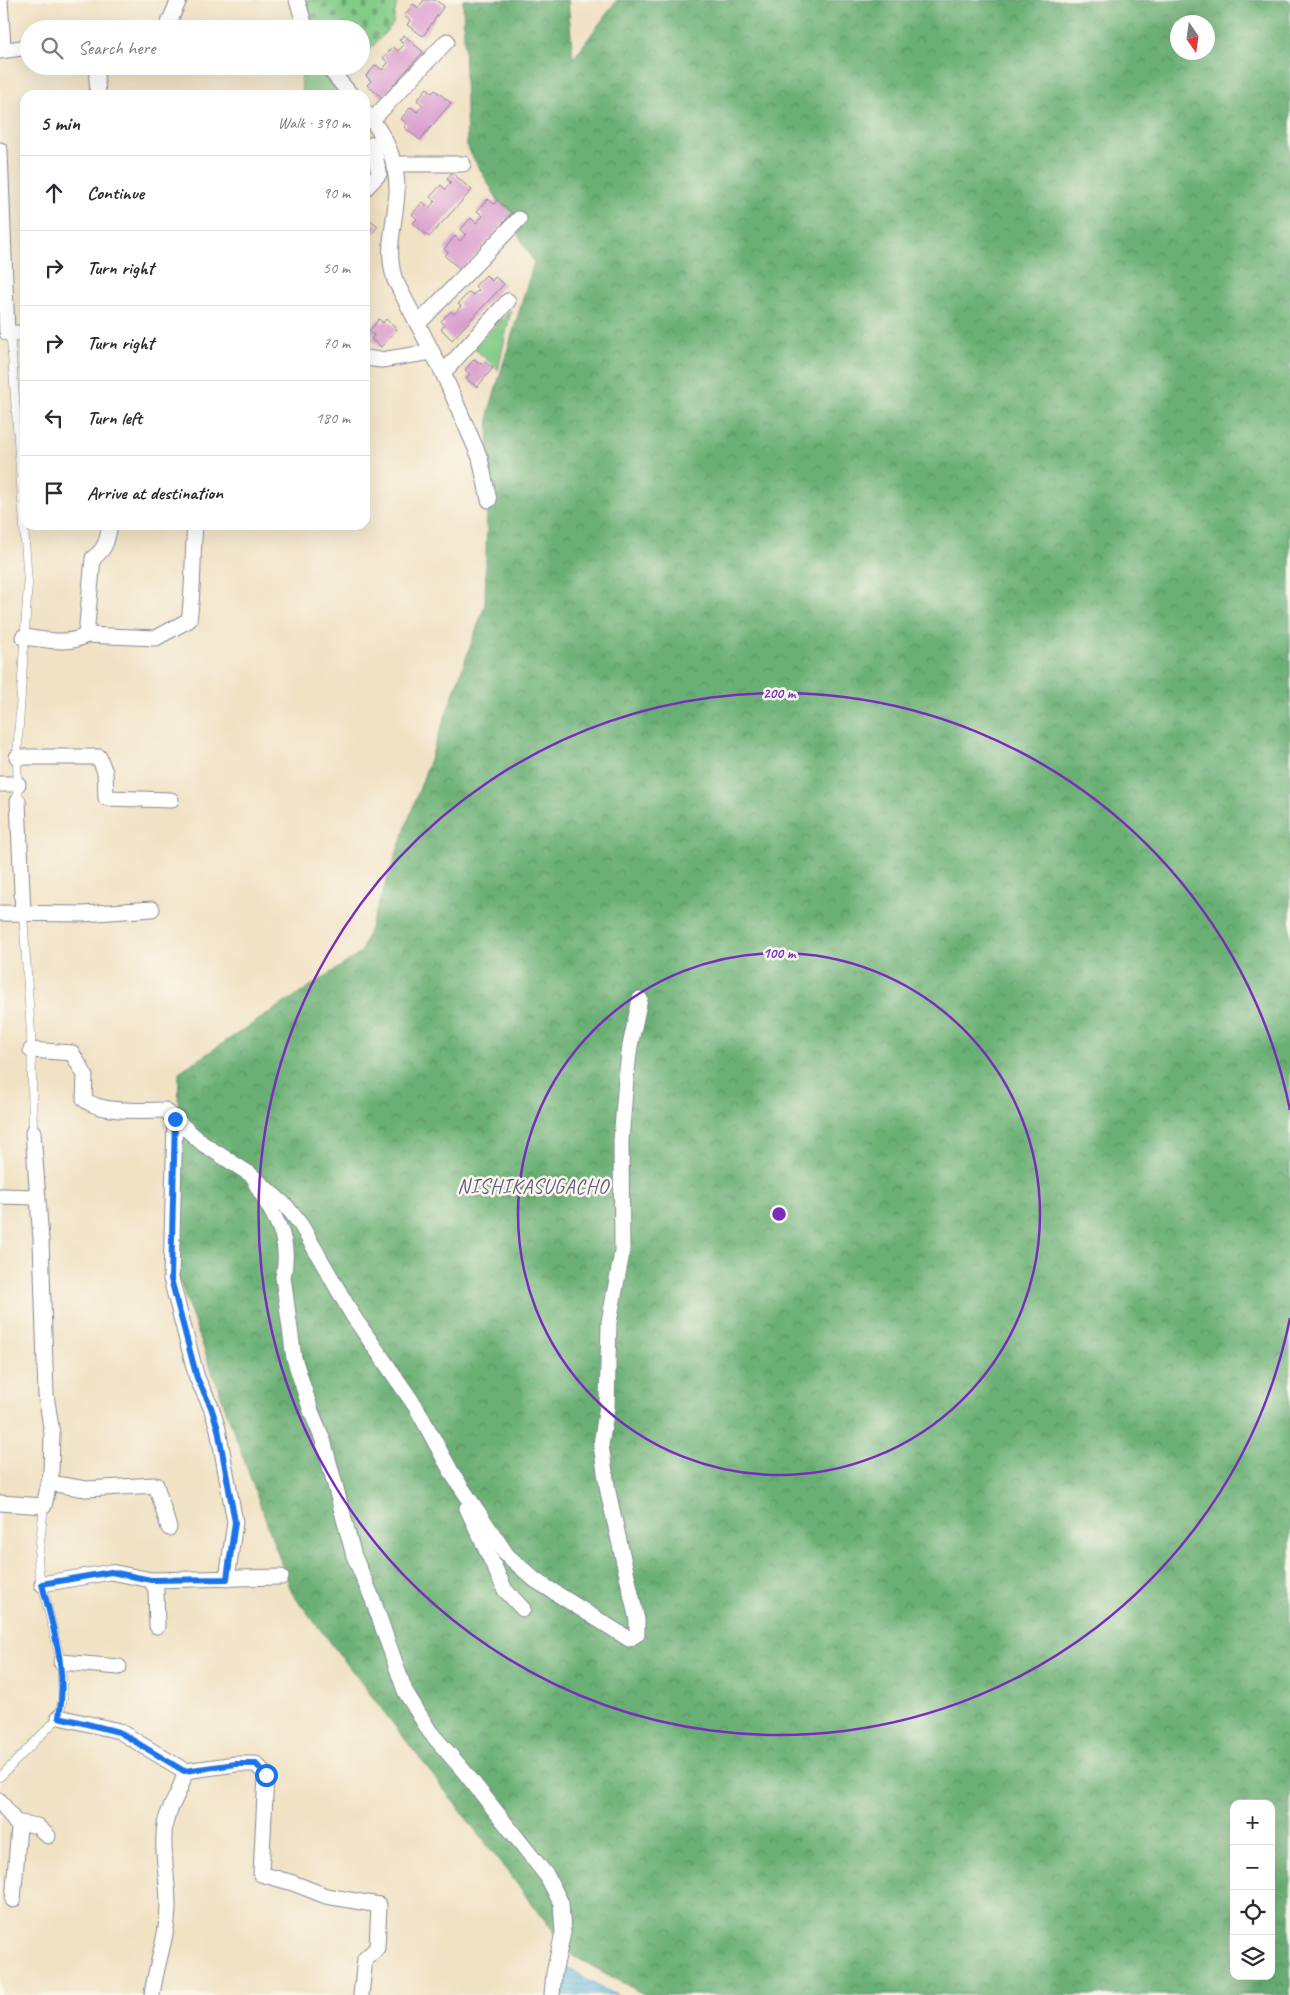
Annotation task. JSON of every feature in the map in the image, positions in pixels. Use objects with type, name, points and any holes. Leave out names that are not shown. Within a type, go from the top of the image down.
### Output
[{"type":"street","points":[[0,0],[3,46],[0,50]]},
{"type":"street","points":[[170,20],[179,0]]},
{"type":"street","points":[[297,0],[303,20]]},
{"type":"street","points":[[370,114],[447,41]]},
{"type":"street","points":[[0,50],[20,48]]},
{"type":"street","points":[[97,75],[98,90]]},
{"type":"street","points":[[334,75],[346,90]]},
{"type":"street","points":[[370,124],[375,143],[379,174],[370,184]]},
{"type":"street","points":[[375,143],[395,164],[398,194],[389,247],[390,262],[395,280],[443,373],[480,458],[490,500]]},
{"type":"street","points":[[0,150],[4,332],[20,332]]},
{"type":"street","points":[[395,164],[463,164]]},
{"type":"street","points":[[418,324],[519,220]]},
{"type":"street","points":[[443,373],[508,301]]},
{"type":"street","points":[[370,359],[381,360],[432,352]]},
{"type":"street","points":[[86,635],[93,558],[102,552],[109,530]]},
{"type":"street","points":[[23,636],[64,641],[79,640],[86,635],[156,638],[189,620],[193,595],[195,530]]},
{"type":"street","points":[[17,757],[99,757],[105,772],[106,798],[171,800]]},
{"type":"street","points":[[0,784],[18,784]]},
{"type":"street","points":[[18,801],[23,914]]},
{"type":"street","points":[[0,913],[83,914],[152,908]]},
{"type":"street","points":[[454,1477],[507,1556],[535,1580],[629,1639],[637,1634],[637,1620],[608,1492],[602,1445],[607,1406],[609,1322],[622,1253],[621,1151],[626,1079],[630,1046],[640,999]]},
{"type":"street","points":[[32,1050],[72,1053],[85,1075],[84,1098],[91,1105],[127,1110],[165,1110],[203,1144],[250,1174],[287,1207],[302,1225],[353,1316],[416,1407],[454,1477],[505,1590],[523,1609]]},
{"type":"street","points":[[175,1119],[171,1279],[197,1378],[211,1407],[218,1429],[235,1522],[227,1579]]},
{"type":"street","points":[[0,1503],[44,1506],[48,1483],[52,1433],[46,1394],[33,1132]]},
{"type":"street","points":[[250,1174],[285,1237],[286,1265],[283,1277],[294,1358],[323,1440],[354,1556],[373,1600],[405,1691],[430,1732],[463,1770],[547,1876],[560,1903],[563,1933],[554,1973],[552,1995]]},
{"type":"street","points":[[0,1196],[37,1197]]},
{"type":"street","points":[[48,1483],[86,1489],[156,1485],[169,1528]]},
{"type":"street","points":[[42,1584],[111,1572],[151,1580],[281,1577]]},
{"type":"street","points":[[151,1580],[156,1590],[157,1626]]},
{"type":"street","points":[[61,1662],[119,1667]]},
{"type":"street","points":[[59,1717],[119,1732],[184,1771],[236,1764],[256,1764],[266,1775],[261,1874],[293,1883],[326,1896],[379,1905],[377,1948],[366,1959],[360,1995]]},
{"type":"street","points":[[152,1995],[155,1973],[164,1947],[168,1905],[164,1857],[165,1823],[183,1785],[184,1771]]},
{"type":"street","points":[[0,1801],[20,1827],[13,1900]]},
{"type":"street","points":[[15,1822],[37,1826],[48,1836]]},
{"type":"lane","points":[[4,332],[12,341],[20,454]]},
{"type":"lane","points":[[18,801],[17,757],[23,636],[28,583],[25,530]]},
{"type":"lane","points":[[23,914],[32,1050],[33,1132]]},
{"type":"lane","points":[[0,1778],[59,1717],[63,1698],[61,1662],[38,1560],[44,1506]]},
{"type":"green space","points":[[306,0],[397,0],[393,24],[370,49],[370,20],[312,20]]},
{"type":"green space","points":[[463,0],[568,0],[573,59],[617,0],[1290,0],[1290,1995],[645,1995],[572,1955],[292,1593],[174,1266],[179,1072],[361,953],[485,605],[489,411],[534,262],[467,147]]},
{"type":"green space","points":[[301,75],[324,75],[336,90],[302,90]]},
{"type":"green space","points":[[511,310],[498,370],[474,348]]},
{"type":"water","points":[[564,1965],[601,1988],[618,1995],[562,1995]]},
{"type":"building","points":[[424,0],[435,0],[444,6],[423,36],[407,25],[410,20],[404,16],[413,4],[418,8]]},
{"type":"building","points":[[404,35],[423,52],[382,98],[367,85],[371,81],[366,76],[370,75],[370,72],[376,65],[382,70],[388,63],[383,58],[393,47],[398,51],[404,45],[399,40]]},
{"type":"building","points":[[427,88],[432,93],[435,90],[451,103],[420,140],[404,127],[407,124],[401,119],[411,107],[417,112],[423,105],[417,100]]},
{"type":"building","points":[[452,173],[472,190],[429,237],[413,223],[417,219],[412,214],[423,202],[429,208],[435,201],[430,197],[441,185],[445,189],[451,183],[447,179]]},
{"type":"building","points":[[488,199],[494,204],[497,200],[512,213],[462,271],[445,256],[448,252],[444,249],[455,236],[460,241],[466,234],[460,230],[471,218],[476,223],[483,216],[477,211]]},
{"type":"building","points":[[370,220],[378,226],[370,236]]},
{"type":"building","points":[[486,275],[492,281],[495,277],[504,284],[452,340],[441,329],[445,325],[441,321],[451,311],[454,314],[461,306],[458,304],[469,292],[473,295],[479,290],[475,286]]},
{"type":"building","points":[[379,319],[383,323],[386,319],[397,329],[381,347],[371,339],[374,335],[370,330]]},
{"type":"building","points":[[474,359],[481,364],[484,361],[493,368],[477,387],[466,379],[470,374],[465,370]]},
{"type":"district","name":"NISHIKASUGACHO","points":[[533,1186]]},
{"type":"route","points":[[175,1119],[171,1279],[197,1378],[211,1407],[218,1429],[235,1522],[227,1579],[151,1580],[111,1572],[42,1584],[61,1662],[63,1698],[59,1717],[119,1732],[170,1760],[184,1771],[236,1764],[256,1764],[266,1775]]}]
